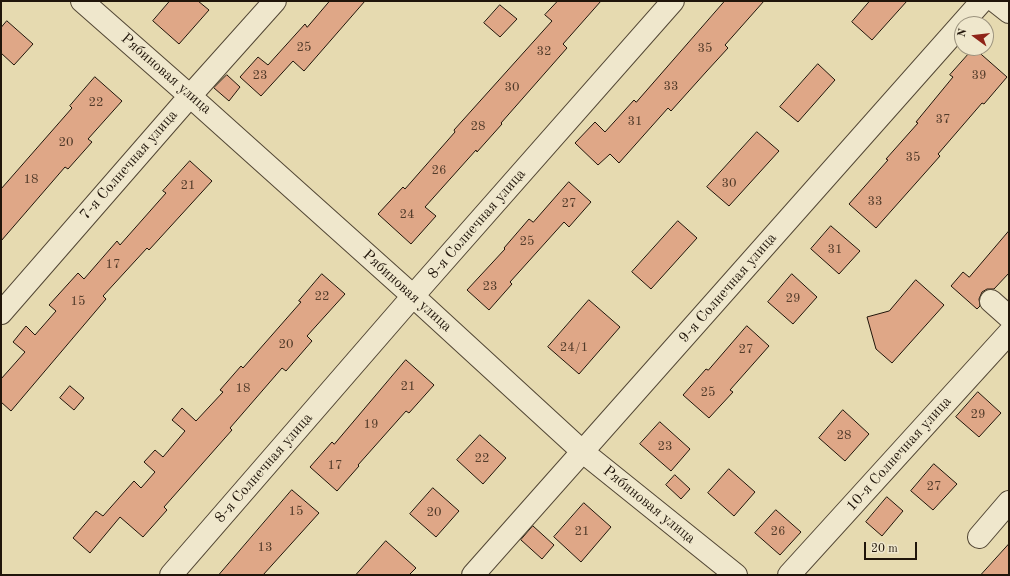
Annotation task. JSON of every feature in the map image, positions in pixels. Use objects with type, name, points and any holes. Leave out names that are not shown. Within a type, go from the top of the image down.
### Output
[{"type":"street","name":"Рябиновая улица","points":[[82,1],[413,296],[583,452],[736,575]]},
{"type":"street","name":"7-я Солнечная улица","points":[[1,313],[275,1]]},
{"type":"street","name":"8-я Солнечная улица","points":[[171,575],[413,296],[673,1]]},
{"type":"street","name":"9-я Солнечная улица","points":[[473,575],[982,1]]},
{"type":"street","points":[[995,1],[1009,12]]},
{"type":"street","points":[[991,301],[1009,317]]},
{"type":"street","name":"10-я Солнечная улица","points":[[789,575],[1009,333]]},
{"type":"street","points":[[979,537],[1009,502]]},
{"type":"building","points":[[170,1],[198,1],[209,10],[179,44],[153,21]]},
{"type":"building","points":[[330,1],[365,1],[304,71],[293,61],[261,96],[240,77],[258,57],[268,65],[305,24],[307,27]]},
{"type":"building","points":[[558,1],[601,1],[563,44],[567,48],[477,152],[476,150],[425,207],[436,216],[411,244],[378,214],[403,187],[405,189],[455,132],[454,130],[552,21],[545,15]]},
{"type":"building","points":[[725,1],[764,1],[725,45],[728,48],[671,111],[668,108],[619,163],[610,154],[598,165],[575,143],[595,122],[605,132],[634,100],[636,102]]},
{"type":"building","points":[[870,1],[907,1],[872,40],[852,22]]},
{"type":"building","points":[[500,5],[517,19],[500,37],[484,23]]},
{"type":"building","points":[[7,21],[33,44],[14,65],[1,53],[1,28]]},
{"type":"building","points":[[967,56],[983,56],[1007,77],[984,104],[982,103],[938,154],[940,156],[876,228],[849,204],[918,123],[916,122],[953,77],[950,75]]},
{"type":"building","points":[[818,64],[835,80],[798,122],[780,107]]},
{"type":"building","points":[[227,75],[240,87],[229,101],[214,88]]},
{"type":"building","points":[[95,77],[122,101],[88,139],[92,142],[68,169],[65,167],[1,241],[1,189],[72,108],[70,106]]},
{"type":"building","points":[[757,132],[779,151],[729,206],[707,187]]},
{"type":"building","points":[[190,161],[212,181],[149,250],[147,248],[103,296],[106,299],[11,411],[1,402],[1,379],[25,352],[13,342],[26,326],[35,335],[56,311],[49,305],[78,273],[84,279],[117,241],[120,245],[166,193],[163,191]]},
{"type":"building","points":[[569,182],[591,202],[569,227],[564,222],[510,282],[512,284],[489,310],[467,290],[505,249],[504,248],[529,219],[533,222]]},
{"type":"building","points":[[678,221],[697,238],[651,289],[632,272]]},
{"type":"building","points":[[831,226],[860,251],[839,274],[811,249]]},
{"type":"building","points":[[1009,231],[1009,273],[994,289],[987,289],[982,292],[979,299],[980,306],[977,309],[951,286],[963,272],[969,277]]},
{"type":"building","points":[[322,274],[345,294],[307,336],[312,341],[286,371],[282,368],[230,428],[232,430],[164,507],[167,510],[143,537],[120,517],[90,553],[73,538],[96,511],[103,516],[134,481],[141,488],[155,472],[144,462],[155,450],[163,457],[185,431],[172,420],[182,408],[196,421],[223,392],[220,390],[241,366],[243,368],[301,302],[299,301]]},
{"type":"building","points":[[792,274],[817,297],[793,324],[768,302]]},
{"type":"building","points":[[916,280],[944,305],[892,363],[876,349],[867,317],[889,311]]},
{"type":"building","points":[[589,300],[620,327],[579,374],[548,347]]},
{"type":"building","points":[[747,326],[769,346],[730,390],[733,392],[709,418],[683,395],[706,369],[708,370]]},
{"type":"building","points":[[406,360],[434,385],[409,413],[406,411],[337,491],[310,467],[332,442],[334,444]]},
{"type":"building","points":[[70,386],[84,398],[74,410],[60,398]]},
{"type":"building","points":[[978,392],[1001,413],[979,437],[956,417]]},
{"type":"building","points":[[843,410],[869,434],[845,461],[819,438]]},
{"type":"building","points":[[660,422],[690,449],[671,471],[640,444]]},
{"type":"building","points":[[480,435],[506,458],[483,484],[457,460]]},
{"type":"building","points":[[934,464],[957,484],[933,510],[911,491]]},
{"type":"building","points":[[729,469],[755,492],[734,516],[708,493]]},
{"type":"building","points":[[675,475],[690,489],[681,499],[666,485]]},
{"type":"building","points":[[433,488],[459,511],[436,537],[410,514]]},
{"type":"building","points":[[292,490],[319,513],[263,575],[219,575]]},
{"type":"building","points":[[887,497],[903,511],[882,536],[866,522]]},
{"type":"building","points":[[584,503],[611,527],[581,562],[554,537]]},
{"type":"building","points":[[776,510],[801,532],[780,555],[755,533]]},
{"type":"building","points":[[533,526],[554,545],[542,559],[521,540]]},
{"type":"building","points":[[386,541],[416,568],[409,575],[356,575]]},
{"type":"building","points":[[1009,544],[1009,575],[981,575]]}]
